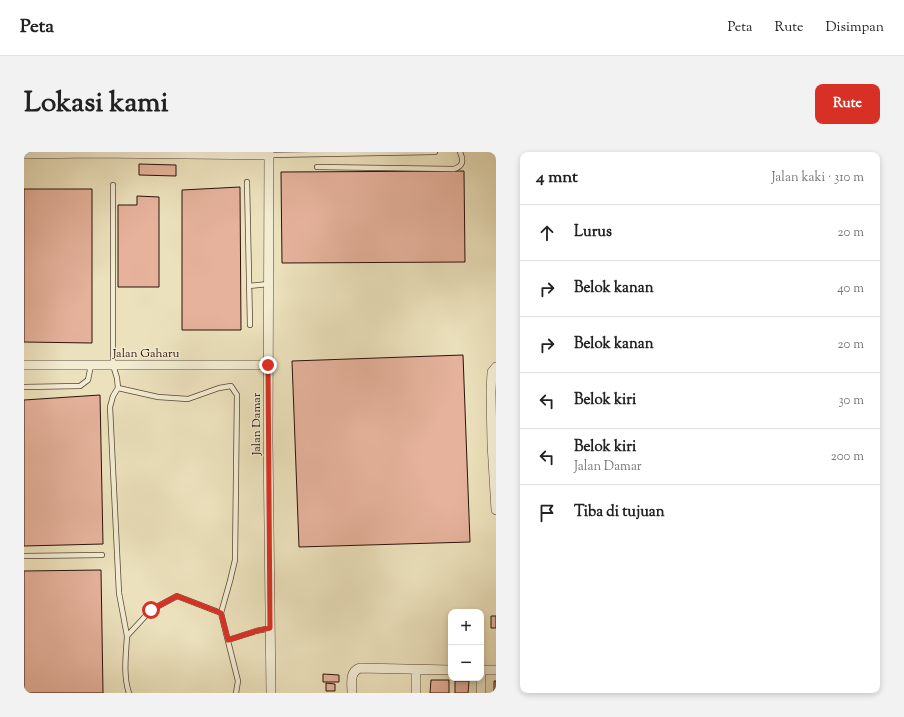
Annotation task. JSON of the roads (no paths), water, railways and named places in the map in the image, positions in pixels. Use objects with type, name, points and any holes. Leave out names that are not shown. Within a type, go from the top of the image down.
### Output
[{"type":"street","points":[[24,154],[93,152],[269,154]]},
{"type":"street","name":"Jalan Damar","points":[[269,154],[268,365],[271,693]]},
{"type":"street","name":"Jalan Gaharu","points":[[24,364],[268,365]]},
{"type":"street","points":[[496,367],[492,372],[492,444],[496,510]]},
{"type":"street","points":[[352,693],[352,674],[355,669],[448,670]]},
{"type":"street","points":[[416,670],[416,693]]},
{"type":"street","points":[[484,670],[496,670]]},
{"type":"street","points":[[481,681],[481,693]]},
{"type":"lane","points":[[269,154],[435,152]]},
{"type":"lane","points":[[318,167],[454,170],[462,163],[460,152]]},
{"type":"lane","points":[[247,182],[250,325]]},
{"type":"lane","points":[[113,185],[113,365],[118,388],[113,396],[110,407],[120,593],[127,636],[128,693]]},
{"type":"lane","points":[[249,286],[268,284]]},
{"type":"lane","points":[[24,387],[80,386],[88,380],[91,365]]},
{"type":"lane","points":[[118,388],[158,397],[188,399],[219,388],[231,386],[237,394],[234,560],[221,613],[238,681],[236,693]]},
{"type":"lane","points":[[24,556],[102,555]]},
{"type":"lane","points":[[127,636],[151,610],[177,596],[221,613]]},
{"type":"lane","points":[[228,640],[270,628]]}]
